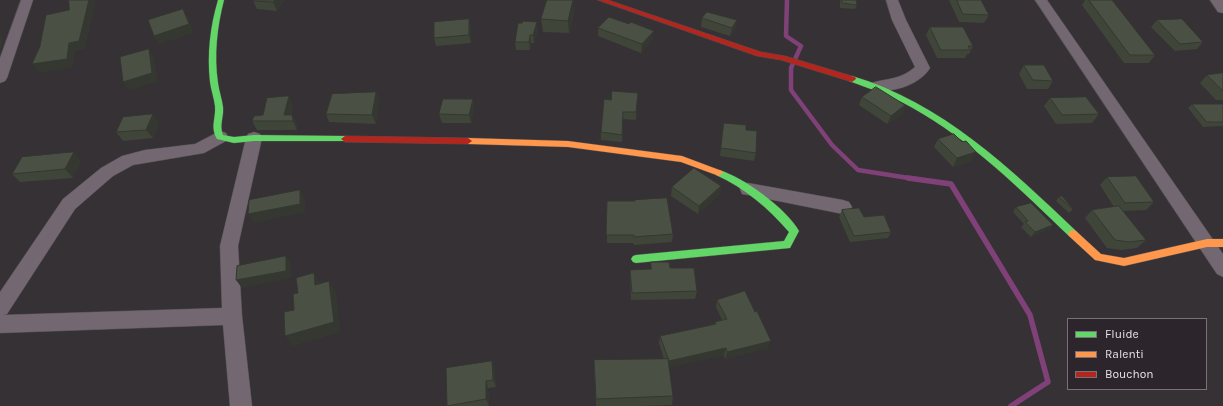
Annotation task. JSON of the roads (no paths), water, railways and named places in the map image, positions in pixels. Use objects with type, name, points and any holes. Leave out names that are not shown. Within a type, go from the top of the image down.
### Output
[{"type":"street","points":[[0,78],[3,62],[27,0]]},
{"type":"street","points":[[220,137],[216,130],[219,109],[214,84],[212,61],[216,12],[221,0]]},
{"type":"street","points":[[601,0],[760,54],[782,58],[876,86],[942,121],[1012,176],[1098,257],[1124,262],[1215,243]]},
{"type":"street","points":[[876,86],[899,83],[915,77],[923,68],[899,20],[892,0]]},
{"type":"street","points":[[1041,0],[1215,243],[1223,269]]},
{"type":"street","points":[[1216,0],[1223,9]]},
{"type":"street","points":[[0,308],[69,204],[102,176],[128,160],[145,156],[198,149],[220,137],[234,140],[254,138],[436,139],[509,143],[568,144],[682,159],[724,175],[748,189],[779,213],[794,231],[787,245],[636,259]]},
{"type":"street","points":[[242,406],[232,316],[229,246],[254,138]]},
{"type":"street","points":[[748,189],[843,207]]},
{"type":"street","points":[[0,324],[232,316]]},
{"type":"waterway","points":[[787,0],[786,36],[801,46],[791,68],[791,90],[832,145],[858,170],[914,179]]},
{"type":"waterway","points":[[908,178],[914,179]]},
{"type":"waterway","points":[[914,179],[951,184],[1030,315],[1048,382],[1011,406]]}]
